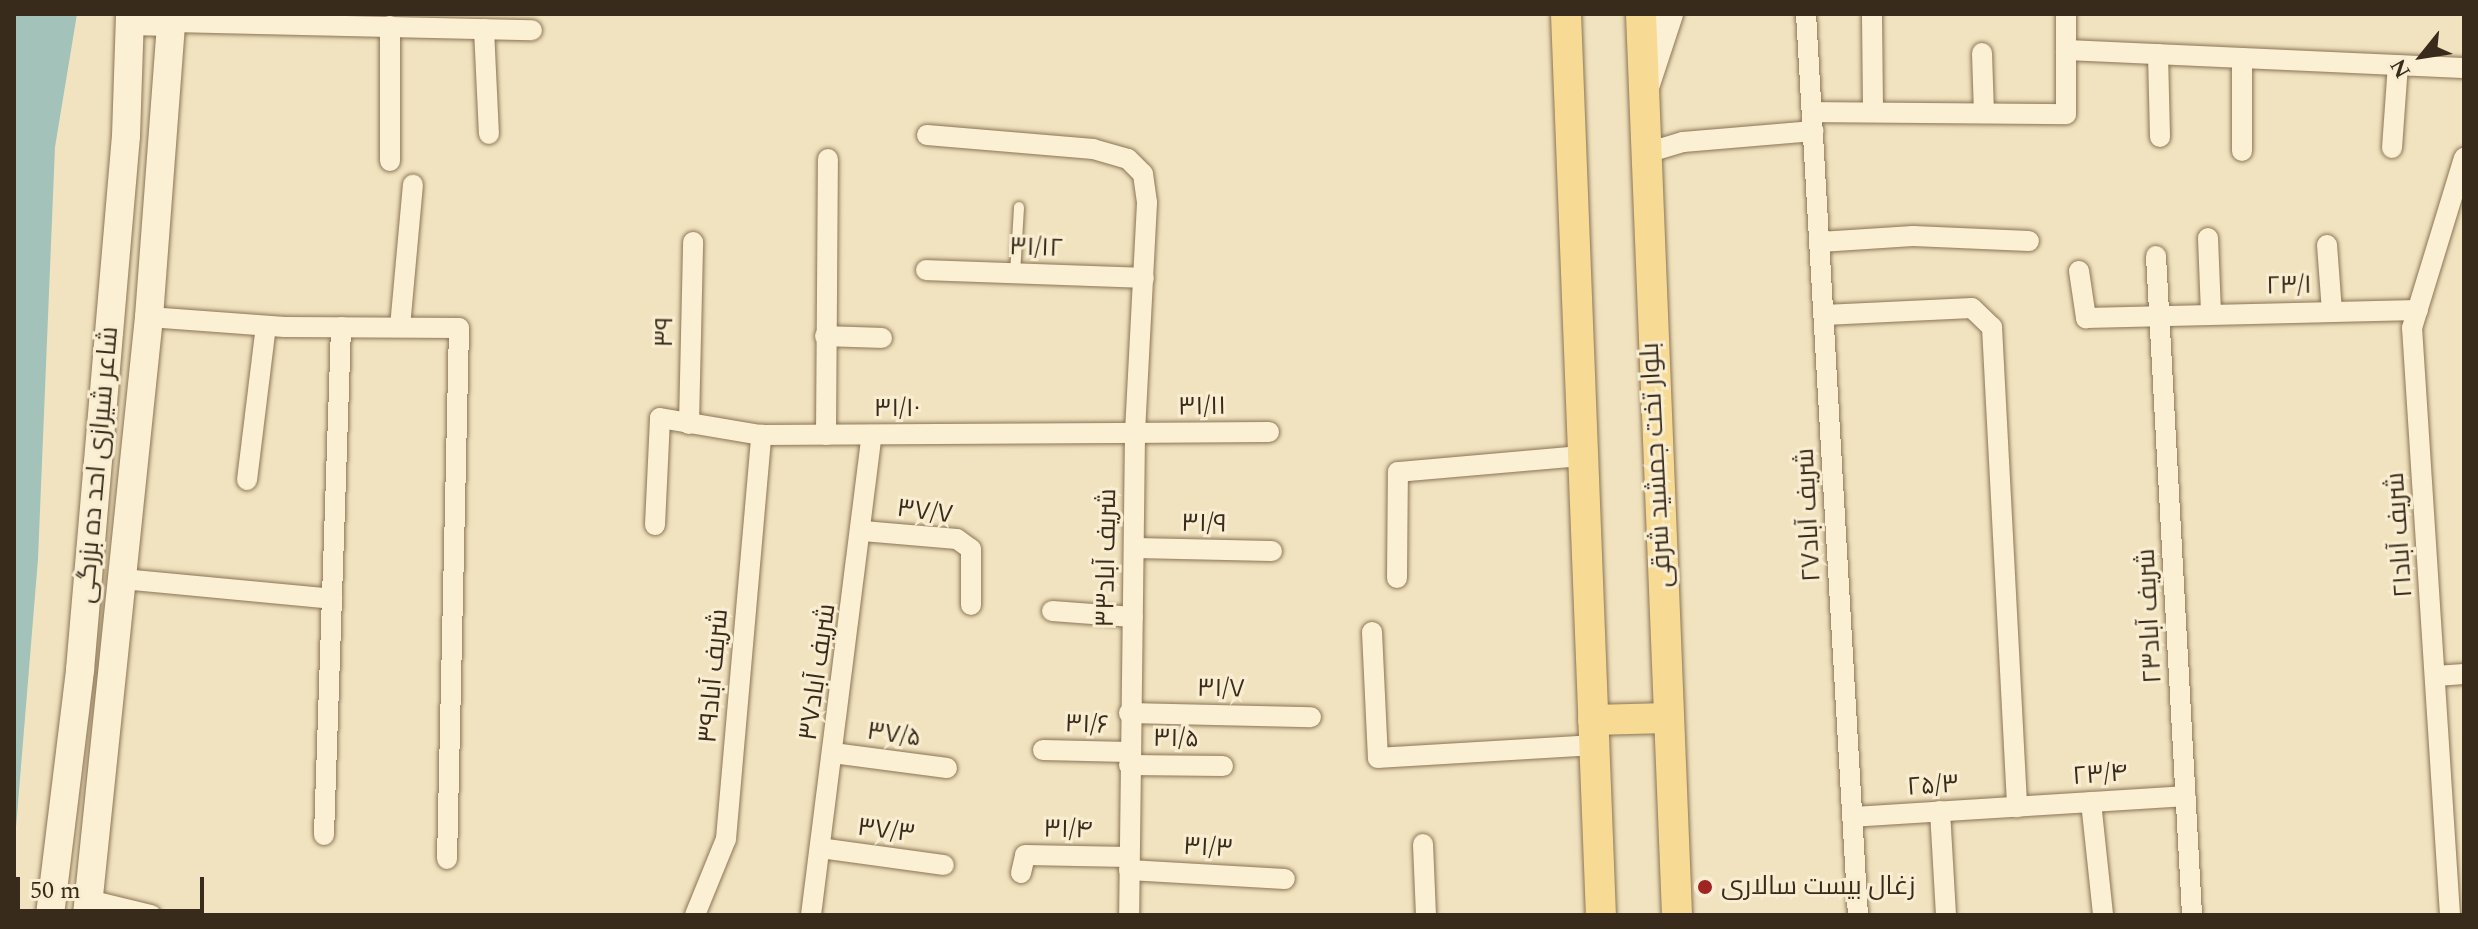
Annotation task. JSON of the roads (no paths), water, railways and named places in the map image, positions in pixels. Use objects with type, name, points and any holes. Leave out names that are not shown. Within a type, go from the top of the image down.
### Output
[{"type":"main road","points":[[1566,14],[1601,915]]},
{"type":"main road","name":"بلوار تخت جمشید شرقی","points":[[1641,14],[1643,154],[1677,915]]},
{"type":"main road","points":[[1594,732],[1668,718]]},
{"type":"street","points":[[1642,95],[1669,14]]},
{"type":"street","name":"شریف آباد۲۷","points":[[1806,14],[1858,915]]},
{"type":"street","points":[[1872,14],[1873,112]]},
{"type":"street","points":[[1643,154],[1683,142],[1873,112],[2066,114],[2066,14]]},
{"type":"street","points":[[130,17],[171,22],[532,30]]},
{"type":"street","name":"شاعر شیرازی احد ده بزرگی","points":[[50,915],[80,670],[126,136],[130,17]]},
{"type":"street","points":[[151,915],[88,908],[149,317],[171,22]]},
{"type":"street","points":[[390,26],[390,161]]},
{"type":"street","points":[[484,29],[489,134]]},
{"type":"street","points":[[2066,50],[2464,68]]},
{"type":"street","points":[[1982,53],[1984,113]]},
{"type":"street","points":[[2158,54],[2160,137]]},
{"type":"street","points":[[2242,58],[2242,151]]},
{"type":"street","points":[[2392,148],[2398,65]]},
{"type":"street","name":"شریف آباد۳۳","points":[[927,135],[1093,149],[1128,159],[1143,174],[1147,203],[1135,435],[1135,548],[1129,713],[1129,915]]},
{"type":"street","name":"شریف آباد۲۱","points":[[2450,915],[2412,328],[2464,158]]},
{"type":"street","points":[[826,435],[828,159]]},
{"type":"street","points":[[400,327],[413,185]]},
{"type":"street","points":[[1820,242],[1913,236],[2029,241]]},
{"type":"street","points":[[2208,238],[2211,313]]},
{"type":"street","name":"۳۹","points":[[689,424],[693,242]]},
{"type":"street","points":[[2327,245],[2332,311]]},
{"type":"street","name":"شریف آباد۲۳","points":[[2156,256],[2192,915]]},
{"type":"street","name":"۳۱/۱۲","points":[[926,270],[1144,278]]},
{"type":"street","name":"۲۳/۱","points":[[2079,271],[2086,318],[2418,310]]},
{"type":"street","points":[[1824,315],[1972,308],[1992,327],[2017,807]]},
{"type":"street","points":[[149,317],[266,326],[459,328],[447,859]]},
{"type":"street","points":[[247,480],[266,326]]},
{"type":"street","points":[[324,835],[341,327]]},
{"type":"street","points":[[825,336],[882,338]]},
{"type":"street","name":"۳۱/۱۰","points":[[655,525],[660,418],[761,435],[1135,435]]},
{"type":"street","name":"۳۱/۱۱","points":[[1135,435],[1269,432]]},
{"type":"street","name":"شریف آباد۳۹","points":[[695,915],[726,839],[761,435]]},
{"type":"street","name":"شریف آباد۳۷","points":[[811,915],[863,531],[872,435]]},
{"type":"street","points":[[1397,578],[1398,472],[1582,456]]},
{"type":"street","name":"۳۷/۷","points":[[863,531],[957,539],[971,549],[971,605]]},
{"type":"street","name":"۳۱/۹","points":[[1135,548],[1272,551]]},
{"type":"street","points":[[122,579],[332,599]]},
{"type":"street","points":[[1052,611],[1133,617]]},
{"type":"street","points":[[1372,632],[1378,758],[1594,732]]},
{"type":"street","points":[[2436,676],[2464,674]]},
{"type":"street","name":"۳۱/۷","points":[[1129,713],[1311,717]]},
{"type":"street","name":"۳۱/۶","points":[[1043,750],[1129,758]]},
{"type":"street","name":"۳۷/۵","points":[[833,753],[947,768]]},
{"type":"street","name":"۳۱/۵","points":[[1129,758],[1223,766]]},
{"type":"street","name":"۲۳/۴","points":[[2017,807],[2185,796]]},
{"type":"street","points":[[2091,802],[2103,915]]},
{"type":"street","name":"۲۵/۳","points":[[1852,817],[2017,807]]},
{"type":"street","points":[[1940,811],[1946,915]]},
{"type":"street","points":[[1423,844],[1426,915]]},
{"type":"street","name":"۳۷/۳","points":[[820,848],[944,865]]},
{"type":"street","name":"۳۱/۴","points":[[1021,873],[1025,855],[1129,864]]},
{"type":"street","name":"۳۱/۳","points":[[1129,864],[1285,879]]},
{"type":"lane","points":[[1015,273],[1019,207]]},
{"type":"water","points":[[14,14],[77,14],[55,147],[38,559],[14,852]]},
{"type":"place","name":"زغال بیست سالاری","points":[[1705,887]]}]
